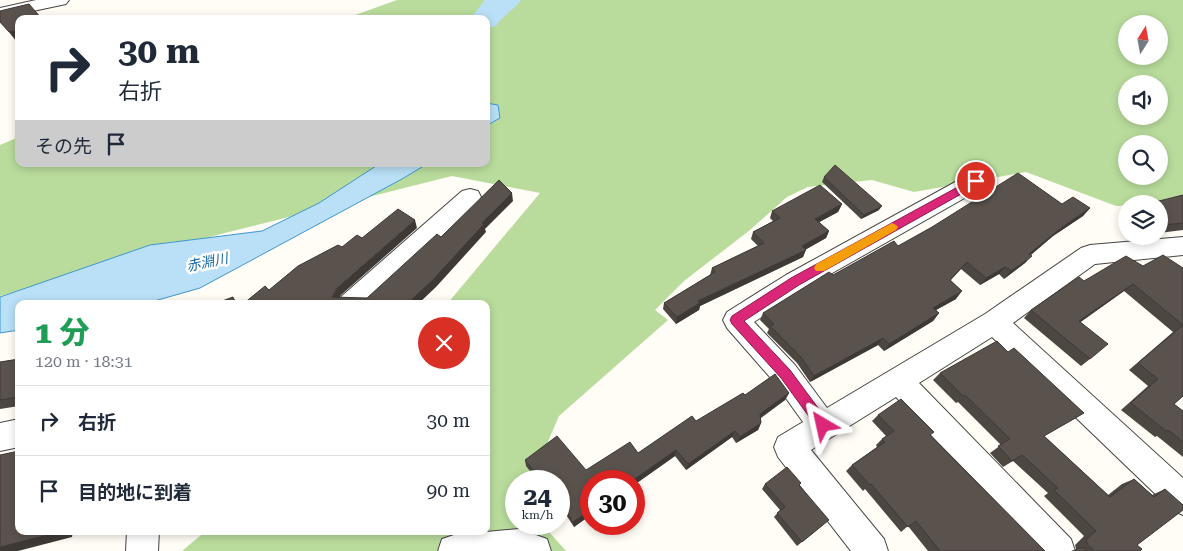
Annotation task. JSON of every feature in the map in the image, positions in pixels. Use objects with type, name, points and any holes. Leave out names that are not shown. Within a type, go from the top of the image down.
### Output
[{"type":"street","points":[[0,13],[60,0]]},
{"type":"street","points":[[823,425],[785,374],[736,320],[795,282],[976,181]]},
{"type":"street","points":[[355,300],[470,197]]},
{"type":"street","points":[[872,551],[789,447],[994,322],[1090,255],[1182,246]]},
{"type":"street","points":[[994,322],[1183,499]]},
{"type":"street","points":[[898,380],[1059,551]]},
{"type":"street","points":[[0,438],[15,435]]},
{"type":"street","points":[[142,551],[143,535]]},
{"type":"street","points":[[454,551],[519,545],[535,551]]},
{"type":"green space","points":[[397,0],[1183,0],[1183,202],[1168,203],[1168,195],[1118,195],[1118,206],[1116,206],[1026,172],[914,192],[872,180],[808,187],[787,197],[750,230],[684,281],[655,310],[668,320],[559,416],[536,470],[505,470],[505,535],[552,535],[566,551],[182,551],[201,535],[490,535],[490,300],[450,300],[540,193],[452,176],[169,247],[0,296],[0,145],[15,139],[15,167],[490,167],[490,15],[355,15]]},
{"type":"water","points":[[490,104],[498,105],[500,118],[490,124]]},
{"type":"water","points":[[374,167],[422,167],[200,288],[158,300],[15,300],[15,331],[0,333],[0,297],[150,245],[262,231],[319,203]]},
{"type":"building","points":[[29,4],[39,15],[15,15],[15,31],[9,32],[0,22],[0,11]]},
{"type":"building","points":[[835,165],[882,206],[864,215],[824,177]]},
{"type":"building","points":[[1018,173],[1062,204],[1073,197],[1090,208],[1061,228],[1029,254],[1032,256],[1011,271],[1005,267],[986,278],[967,262],[950,280],[962,291],[933,308],[939,313],[889,344],[883,338],[814,376],[801,357],[770,326],[774,324],[763,313],[829,272],[833,275],[894,241],[898,246]]},
{"type":"building","points":[[499,180],[512,193],[482,223],[484,224],[433,280],[411,300],[248,300],[265,286],[269,290],[298,266],[338,245],[342,247],[357,235],[362,238],[398,209],[415,220],[337,288],[332,297],[367,298],[437,234],[441,237]]},
{"type":"building","points":[[820,185],[842,204],[815,219],[829,231],[802,246],[806,250],[698,301],[700,303],[677,317],[664,303],[715,272],[712,268],[764,243],[753,232],[780,218],[772,211]]},
{"type":"building","points":[[1183,195],[1183,223],[1168,225],[1168,199]]},
{"type":"building","points":[[1163,255],[1183,268],[1183,325],[1133,284],[1079,321],[1108,344],[1090,359],[1031,310],[1079,277],[1084,281],[1126,256],[1143,266]]},
{"type":"building","points":[[1183,325],[1183,396],[1174,404],[1183,411],[1183,442],[1131,403],[1158,379],[1138,363]]},
{"type":"building","points":[[997,341],[1008,352],[1014,348],[1084,413],[1044,436],[1110,497],[1134,479],[1154,497],[1165,489],[1183,505],[1183,510],[1137,545],[1142,549],[1140,551],[1094,551],[1086,540],[1096,531],[1054,490],[1058,488],[1022,455],[1012,461],[998,446],[1010,439],[940,373]]},
{"type":"building","points":[[15,360],[15,398],[0,400],[0,362]]},
{"type":"building","points":[[775,374],[789,393],[760,414],[761,423],[740,437],[735,431],[688,464],[676,450],[645,472],[645,470],[586,470],[630,442],[638,453],[692,416],[696,421],[743,393],[745,395]]},
{"type":"building","points":[[901,399],[934,432],[930,435],[1045,551],[940,551],[916,521],[908,527],[852,465],[885,442],[882,439],[894,431],[878,415]]},
{"type":"building","points":[[557,436],[586,470],[580,470],[580,517],[573,522],[570,517],[570,470],[533,470],[525,460]]},
{"type":"building","points":[[15,452],[15,535],[47,535],[0,547],[0,455]]},
{"type":"building","points":[[787,467],[801,483],[799,485],[829,520],[802,542],[777,513],[785,507],[765,484]]},
{"type":"building","points":[[1078,548],[1086,548],[1085,551],[1075,551]]},
{"type":"waterway","name":"赤淵川","points":[[488,15],[492,9],[506,0]]},
{"type":"slow traffic","points":[[820,268],[892,227]]},
{"type":"route","points":[[823,425],[785,374],[736,320],[795,282],[976,181]]}]
